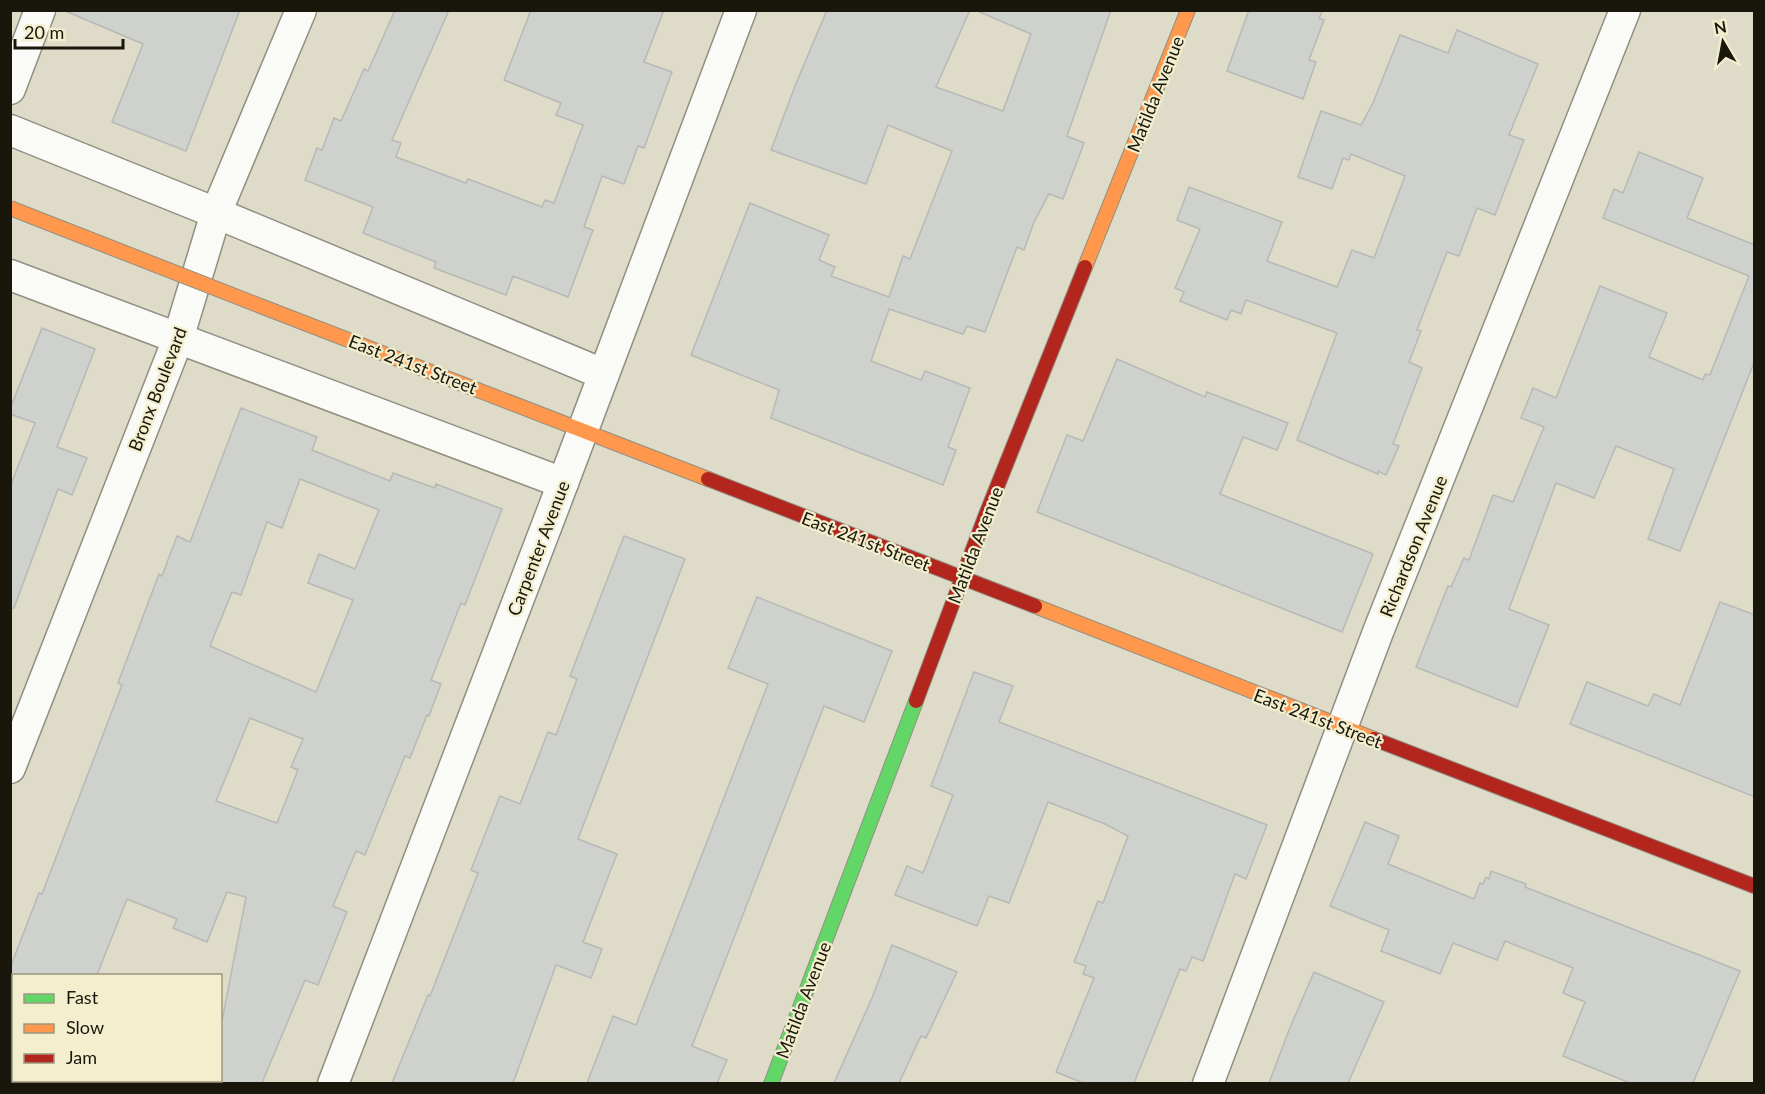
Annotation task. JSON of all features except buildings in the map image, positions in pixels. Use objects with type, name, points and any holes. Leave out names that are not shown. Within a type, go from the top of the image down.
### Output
[{"type":"street","points":[[10,89],[40,10]]},
{"type":"street","name":"Bronx Boulevard","points":[[10,768],[178,339],[216,213],[301,10]]},
{"type":"street","name":"Carpenter Avenue","points":[[333,1083],[741,10]]},
{"type":"street","name":"Matilda Avenue","points":[[771,1083],[985,517],[1188,10]]},
{"type":"street","name":"Richardson Avenue","points":[[1208,1083],[1342,727],[1625,10]]},
{"type":"street","points":[[10,130],[603,374]]},
{"type":"street","name":"East 241st Street","points":[[10,208],[1755,886]]},
{"type":"street","points":[[10,275],[563,483]]},
{"type":"traffic: fast","points":[[771,1084],[916,701]]},
{"type":"traffic: slow","points":[[1085,267],[1188,10]]},
{"type":"traffic: slow","points":[[10,208],[263,307]]},
{"type":"traffic: slow","points":[[263,307],[708,479]]},
{"type":"traffic: slow","points":[[1035,606],[1374,739]]},
{"type":"traffic: jam","points":[[916,701],[985,517],[1085,267]]},
{"type":"traffic: jam","points":[[708,479],[1035,606]]},
{"type":"traffic: jam","points":[[1374,739],[1754,886]]}]
